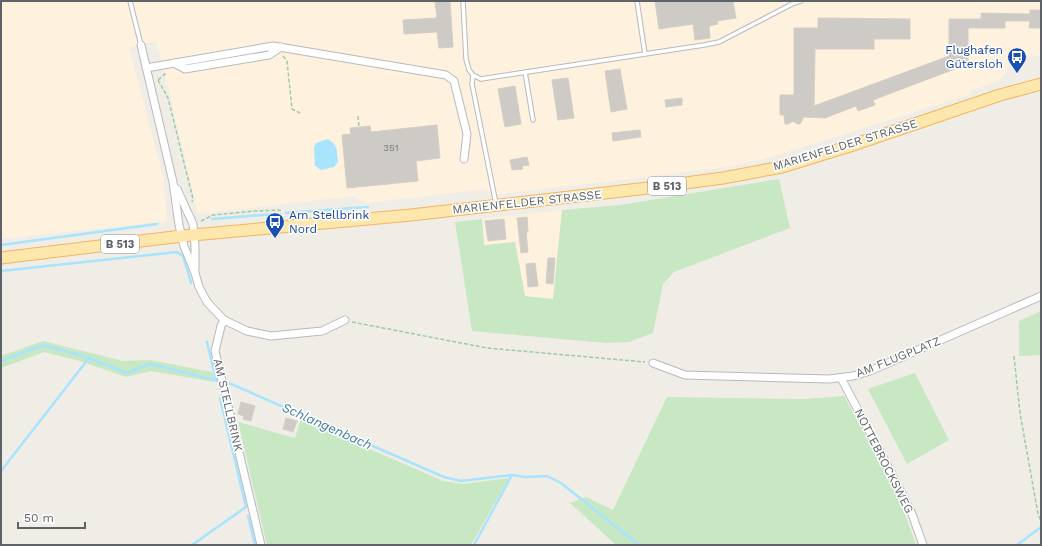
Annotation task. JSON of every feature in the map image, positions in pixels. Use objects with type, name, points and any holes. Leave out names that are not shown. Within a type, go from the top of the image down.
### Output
[{"type":"main road","name":"MARIENFELDER STRASSE","points":[[1,258],[182,236],[412,215],[723,178],[782,167],[850,146],[1000,95],[1041,84]]},
{"type":"street","points":[[141,45],[174,182],[179,225],[184,246],[199,287],[207,302],[224,320],[247,331],[271,336],[322,331],[345,320]]},
{"type":"street","points":[[146,68],[273,46],[446,75],[454,81],[468,134],[464,159]]},
{"type":"street","points":[[174,182],[193,224],[195,273]]},
{"type":"street","name":"AM FLUGPLATZ","points":[[653,363],[684,375],[829,379],[853,376],[870,371],[1041,296]]},
{"type":"street","name":"AM STELLBRINK","points":[[224,320],[221,326],[215,351],[261,545]]},
{"type":"street","name":"NOTTEBROCKSWEG","points":[[841,378],[912,514],[923,545]]},
{"type":"lane","points":[[130,1],[141,45]]},
{"type":"lane","points":[[463,1],[466,59],[469,70],[473,75],[482,79],[719,42],[794,3],[801,1]]},
{"type":"lane","points":[[637,1],[645,54]]},
{"type":"lane","points":[[525,72],[533,120]]},
{"type":"lane","points":[[473,75],[472,84],[496,205]]},
{"type":"path","points":[[283,56],[287,61],[292,108],[300,113]]},
{"type":"path","points":[[170,71],[158,80],[168,98],[193,199],[192,204]]},
{"type":"path","points":[[358,116],[360,127]]},
{"type":"path","points":[[204,224],[201,221],[213,215],[280,210],[281,227]]},
{"type":"path","points":[[345,320],[487,348],[653,363]]},
{"type":"path","points":[[1014,356],[1020,413],[1038,514],[1041,521]]},
{"type":"shaded area","points":[[1,1],[1041,1],[1041,56],[1011,57],[1007,71],[1002,77],[994,83],[970,91],[971,94],[761,160],[714,169],[490,195],[488,189],[366,203],[354,196],[198,214],[156,41],[129,48],[163,176],[167,221],[1,239]]},
{"type":"shaded area","points":[[562,210],[553,299],[525,296],[515,242],[484,245],[482,219]]},
{"type":"green space","points":[[779,179],[790,228],[674,272],[663,284],[653,333],[629,342],[606,343],[472,331],[455,222],[482,219],[484,245],[515,242],[525,296],[553,299],[562,210],[620,205]]},
{"type":"green space","points":[[1041,311],[1041,355],[1019,356],[1019,321]]},
{"type":"green space","points":[[43,341],[123,361],[150,360],[212,372],[215,382],[151,371],[126,377],[80,361],[44,352],[1,368],[1,356]]},
{"type":"green space","points":[[915,373],[949,440],[907,464],[868,389]]},
{"type":"green space","points":[[844,396],[890,480],[916,545],[616,545],[570,503],[586,497],[613,510],[667,397],[805,399]]},
{"type":"green space","points":[[301,419],[443,481],[463,484],[509,478],[471,545],[267,545],[238,422],[295,438]]},
{"type":"water","points":[[328,139],[335,146],[338,162],[334,167],[321,170],[315,166],[314,147],[316,143]]},
{"type":"building","points":[[435,1],[450,1],[453,47],[439,48],[437,32],[404,34],[403,20],[437,18]]},
{"type":"building","points":[[655,1],[733,1],[736,18],[717,21],[718,24],[709,26],[710,38],[695,40],[693,24],[659,29]]},
{"type":"building","points":[[1030,10],[1041,10],[1041,28],[1029,28],[1030,21],[1005,21],[1005,28],[968,28],[968,64],[873,100],[875,105],[858,111],[856,106],[825,118],[804,117],[800,124],[793,121],[785,124],[784,115],[780,115],[780,95],[794,95],[794,28],[818,28],[818,18],[910,19],[910,39],[874,39],[874,49],[815,49],[814,106],[949,56],[949,19],[981,19],[981,13],[1030,14]]},
{"type":"building","points":[[620,69],[627,109],[611,112],[605,71]]},
{"type":"building","points":[[568,78],[574,118],[558,120],[552,80]]},
{"type":"building","points":[[515,86],[521,124],[505,127],[498,89]]},
{"type":"building","points":[[682,98],[682,105],[666,107],[665,100]]},
{"type":"building","points":[[437,125],[440,158],[416,161],[418,181],[347,188],[342,135],[351,134],[350,128],[370,126],[371,132]]},
{"type":"building","points":[[640,130],[641,137],[613,141],[612,133]]},
{"type":"building","points":[[527,157],[529,165],[522,166],[523,169],[512,170],[510,160]]},
{"type":"building","points":[[527,217],[528,232],[526,232],[528,252],[521,253],[517,218]]},
{"type":"building","points":[[504,219],[506,239],[488,241],[485,221]]},
{"type":"building","points":[[548,258],[555,258],[553,284],[546,283]]},
{"type":"building","points":[[535,263],[538,286],[528,287],[526,264]]},
{"type":"building","points":[[241,402],[255,406],[251,421],[243,419],[244,416],[238,414]]},
{"type":"building","points":[[286,418],[297,421],[293,432],[283,429]]},
{"type":"waterway","points":[[286,213],[368,207]]},
{"type":"waterway","points":[[212,219],[276,214]]},
{"type":"waterway","points":[[1,245],[157,224]]},
{"type":"waterway","points":[[1,271],[177,252],[183,256],[191,283]]},
{"type":"waterway","points":[[207,342],[216,380]]},
{"type":"waterway","name":"Schlangenbach","points":[[1,361],[44,345],[89,358],[127,373],[150,364],[231,384],[444,477],[461,481],[512,475],[525,477],[547,476],[561,483],[639,545]]},
{"type":"waterway","points":[[1,471],[89,358]]},
{"type":"waterway","points":[[192,545],[246,507],[220,398]]},
{"type":"waterway","points":[[474,545],[512,475]]},
{"type":"waterway","points":[[248,516],[255,545]]},
{"type":"waterway","name":"Schlangenbach","points":[[1017,545],[1041,527]]},
{"type":"place","name":"Flughafen Gütersloh","points":[[1017,74]]},
{"type":"place","name":"Am Stellbrink Nord","points":[[275,239]]}]
